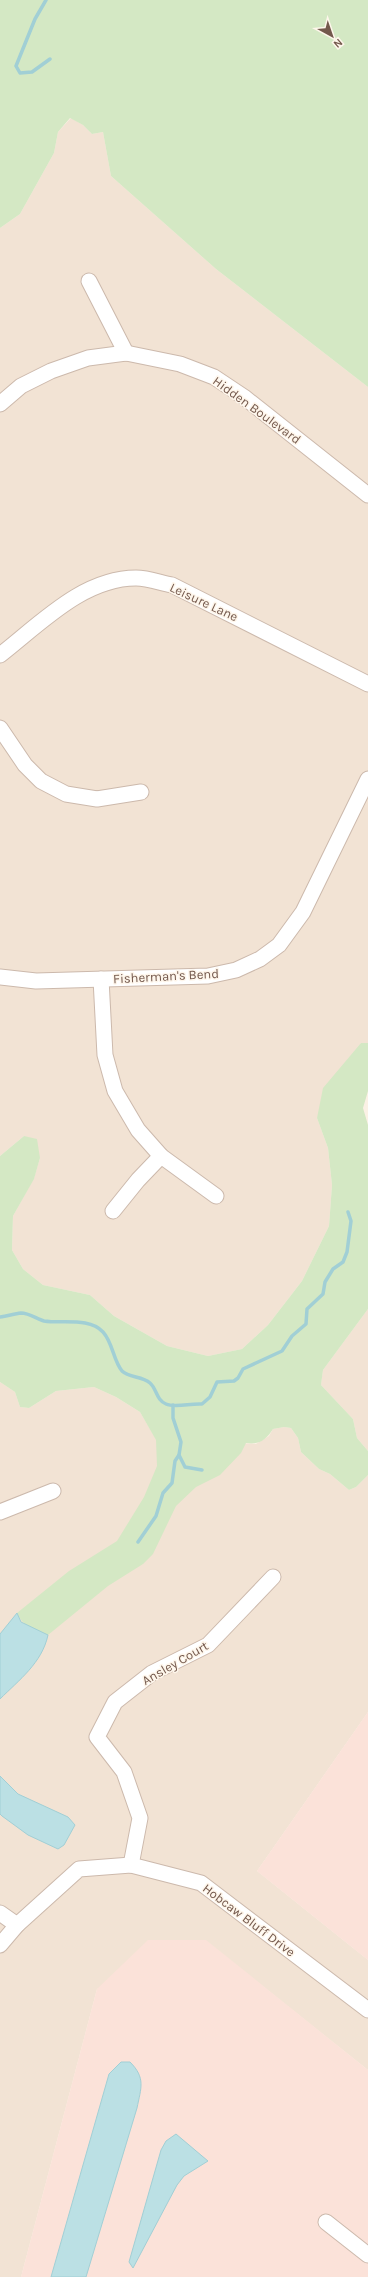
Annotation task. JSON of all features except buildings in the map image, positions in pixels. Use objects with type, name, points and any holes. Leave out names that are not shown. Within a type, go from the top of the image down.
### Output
[{"type":"street","points":[[89,281],[126,353]]},
{"type":"street","name":"Hidden Boulevard","points":[[0,404],[21,386],[51,371],[88,358],[126,353],[180,364],[214,377],[244,397],[368,495]]},
{"type":"street","name":"Leisure Lane","points":[[0,655],[71,599],[108,582],[137,578],[172,585],[368,684]]},
{"type":"street","points":[[0,728],[25,765],[41,781],[66,794],[97,799],[141,792]]},
{"type":"street","name":"Fisherman's Bend","points":[[0,978],[36,981],[208,976],[236,970],[265,956],[279,945],[303,912],[368,779]]},
{"type":"street","points":[[101,979],[105,1055],[115,1091],[138,1130],[161,1156],[216,1196]]},
{"type":"street","points":[[113,1211],[138,1180],[161,1156]]},
{"type":"street","points":[[0,1512],[53,1490]]},
{"type":"street","name":"Ansley Court","points":[[131,1865],[140,1818],[124,1772],[97,1737],[115,1702],[152,1674],[208,1645],[273,1577]]},
{"type":"street","name":"Hobcaw Bluff Drive","points":[[0,1945],[17,1925],[79,1869],[131,1865],[201,1883],[368,2010]]},
{"type":"street","points":[[0,1913],[17,1925]]},
{"type":"street","points":[[326,2222],[368,2255]]},
{"type":"shaded area","points":[[71,118],[83,125],[92,134],[103,132],[111,176],[216,269],[368,387],[368,1043],[361,1043],[317,1118],[328,1148],[332,1185],[329,1226],[302,1281],[268,1325],[242,1349],[208,1356],[167,1346],[114,1316],[90,1295],[43,1285],[23,1269],[12,1250],[13,1216],[34,1178],[40,1158],[24,1136],[0,1156],[0,228],[20,214],[54,153],[58,132]]},
{"type":"shaded area","points":[[368,1309],[368,1451],[357,1438],[353,1419],[321,1385],[323,1370]]},
{"type":"shaded area","points":[[0,1382],[15,1392],[20,1407],[29,1408],[56,1391],[94,1387],[116,1397],[140,1412],[156,1439],[256,1444],[269,1436],[273,1429],[284,1427],[291,1428],[298,1438],[301,1452],[319,1469],[330,1474],[349,1490],[356,1487],[368,1475],[368,1712],[257,1871],[368,1960],[368,2070],[206,1941],[97,1989],[21,2277],[0,2277]]},
{"type":"shaded area","points":[[368,1712],[368,1960],[257,1871]]},
{"type":"shaded area","points":[[148,1940],[206,1940],[368,2070],[368,2277],[21,2277],[97,1989]]},
{"type":"green space","points":[[0,0],[368,0],[368,387],[216,269],[111,176],[103,132],[92,134],[83,125],[70,118],[58,132],[54,153],[20,214],[0,228]]},
{"type":"green space","points":[[361,1043],[368,1043],[368,1091],[363,1108],[368,1125],[368,1309],[323,1370],[321,1385],[353,1419],[357,1438],[368,1451],[368,1475],[356,1487],[349,1490],[330,1474],[319,1469],[301,1452],[298,1438],[291,1428],[284,1427],[273,1429],[262,1441],[246,1443],[241,1453],[220,1475],[196,1487],[176,1506],[153,1554],[143,1564],[108,1586],[48,1635],[26,1625],[17,1613],[69,1571],[117,1541],[144,1497],[157,1466],[156,1440],[140,1412],[116,1397],[94,1387],[56,1391],[29,1408],[20,1407],[15,1392],[0,1382],[0,1156],[24,1136],[37,1139],[40,1158],[34,1179],[13,1216],[12,1250],[23,1269],[43,1285],[90,1295],[114,1316],[167,1346],[208,1356],[242,1349],[268,1325],[302,1281],[329,1226],[332,1185],[328,1148],[317,1118],[323,1088]]},
{"type":"water","points":[[17,1613],[21,1622],[48,1635],[41,1654],[35,1663],[0,1699],[0,1634]]},
{"type":"water","points":[[0,1776],[18,1794],[68,1817],[75,1825],[64,1845],[58,1849],[28,1835],[0,1814]]},
{"type":"water","points":[[121,2062],[130,2062],[135,2068],[140,2078],[141,2089],[137,2108],[86,2277],[51,2277],[109,2074]]},
{"type":"water","points":[[176,2134],[208,2161],[184,2176],[177,2185],[133,2268],[129,2262],[161,2150],[166,2141]]},
{"type":"waterway","points":[[46,0],[35,19],[16,66],[20,73],[32,72],[50,59]]},
{"type":"waterway","points":[[0,1317],[21,1313],[44,1321],[91,1324],[97,1327],[106,1336],[122,1371],[128,1375],[143,1379],[150,1383],[160,1400],[166,1404],[174,1406],[202,1404],[210,1397],[217,1382],[234,1381],[238,1378],[243,1369],[282,1351],[292,1336],[306,1324],[307,1309],[323,1294],[325,1282],[333,1269],[343,1262],[347,1252],[351,1221],[348,1212]]},
{"type":"waterway","points":[[138,1542],[156,1516],[163,1493],[172,1483],[175,1461],[179,1455],[181,1442],[173,1418],[173,1405]]},
{"type":"waterway","points":[[179,1455],[185,1467],[202,1470]]}]
